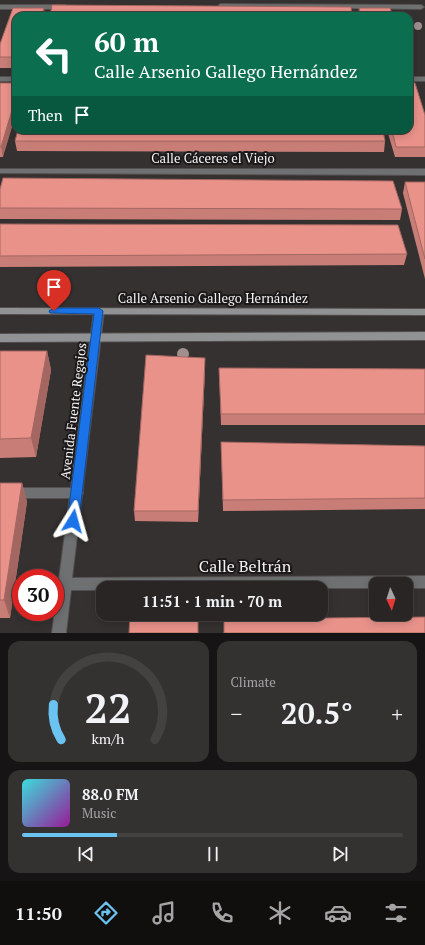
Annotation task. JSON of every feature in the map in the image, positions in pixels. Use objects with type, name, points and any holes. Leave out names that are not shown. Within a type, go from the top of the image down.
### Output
[{"type":"main road","name":"Calle Arsenio Gallego Hernández","points":[[0,311],[425,312]]},
{"type":"main road","points":[[0,338],[425,336]]},
{"type":"street","points":[[0,6],[71,6]]},
{"type":"street","points":[[215,6],[421,6]]},
{"type":"street","points":[[0,79],[12,79]]},
{"type":"street","points":[[413,79],[425,79]]},
{"type":"street","name":"Calle Cáceres el Viejo","points":[[0,171],[425,172]]},
{"type":"street","name":"Avenida Fuente Regajos","points":[[59,633],[99,311]]},
{"type":"street","points":[[0,493],[77,493]]},
{"type":"street","name":"Calle Beltrán","points":[[65,584],[425,582]]},
{"type":"building","points":[[52,5],[351,7],[352,12],[51,12]]},
{"type":"building","points":[[13,8],[44,8],[42,12],[12,12],[12,57],[0,57],[0,44]]},
{"type":"building","points":[[359,8],[390,8],[392,12],[360,12]]},
{"type":"building","points":[[0,83],[12,83],[12,110],[0,147]]},
{"type":"building","points":[[413,83],[415,83],[425,115],[425,147],[396,147],[393,134],[413,134]]},
{"type":"building","points":[[17,134],[384,134],[385,141],[15,141]]},
{"type":"building","points":[[3,178],[393,181],[402,209],[0,208],[0,189]]},
{"type":"building","points":[[405,182],[425,182],[425,259]]},
{"type":"building","points":[[0,224],[398,225],[407,254],[0,256]]},
{"type":"building","points":[[0,351],[47,351],[31,438],[0,439]]},
{"type":"building","points":[[146,355],[205,358],[198,511],[134,511]]},
{"type":"building","points":[[219,368],[425,369],[425,414],[221,414]]},
{"type":"building","points":[[221,442],[425,446],[425,498],[223,500]]},
{"type":"building","points":[[0,483],[22,483],[4,600],[0,600]]},
{"type":"building","points":[[413,617],[425,617],[425,633],[224,633],[224,621],[328,621],[328,618],[369,618],[369,621],[413,621]]},
{"type":"building","points":[[130,621],[198,621],[198,633],[129,633]]},
{"type":"route","points":[[54,311],[99,311],[73,521]]}]
